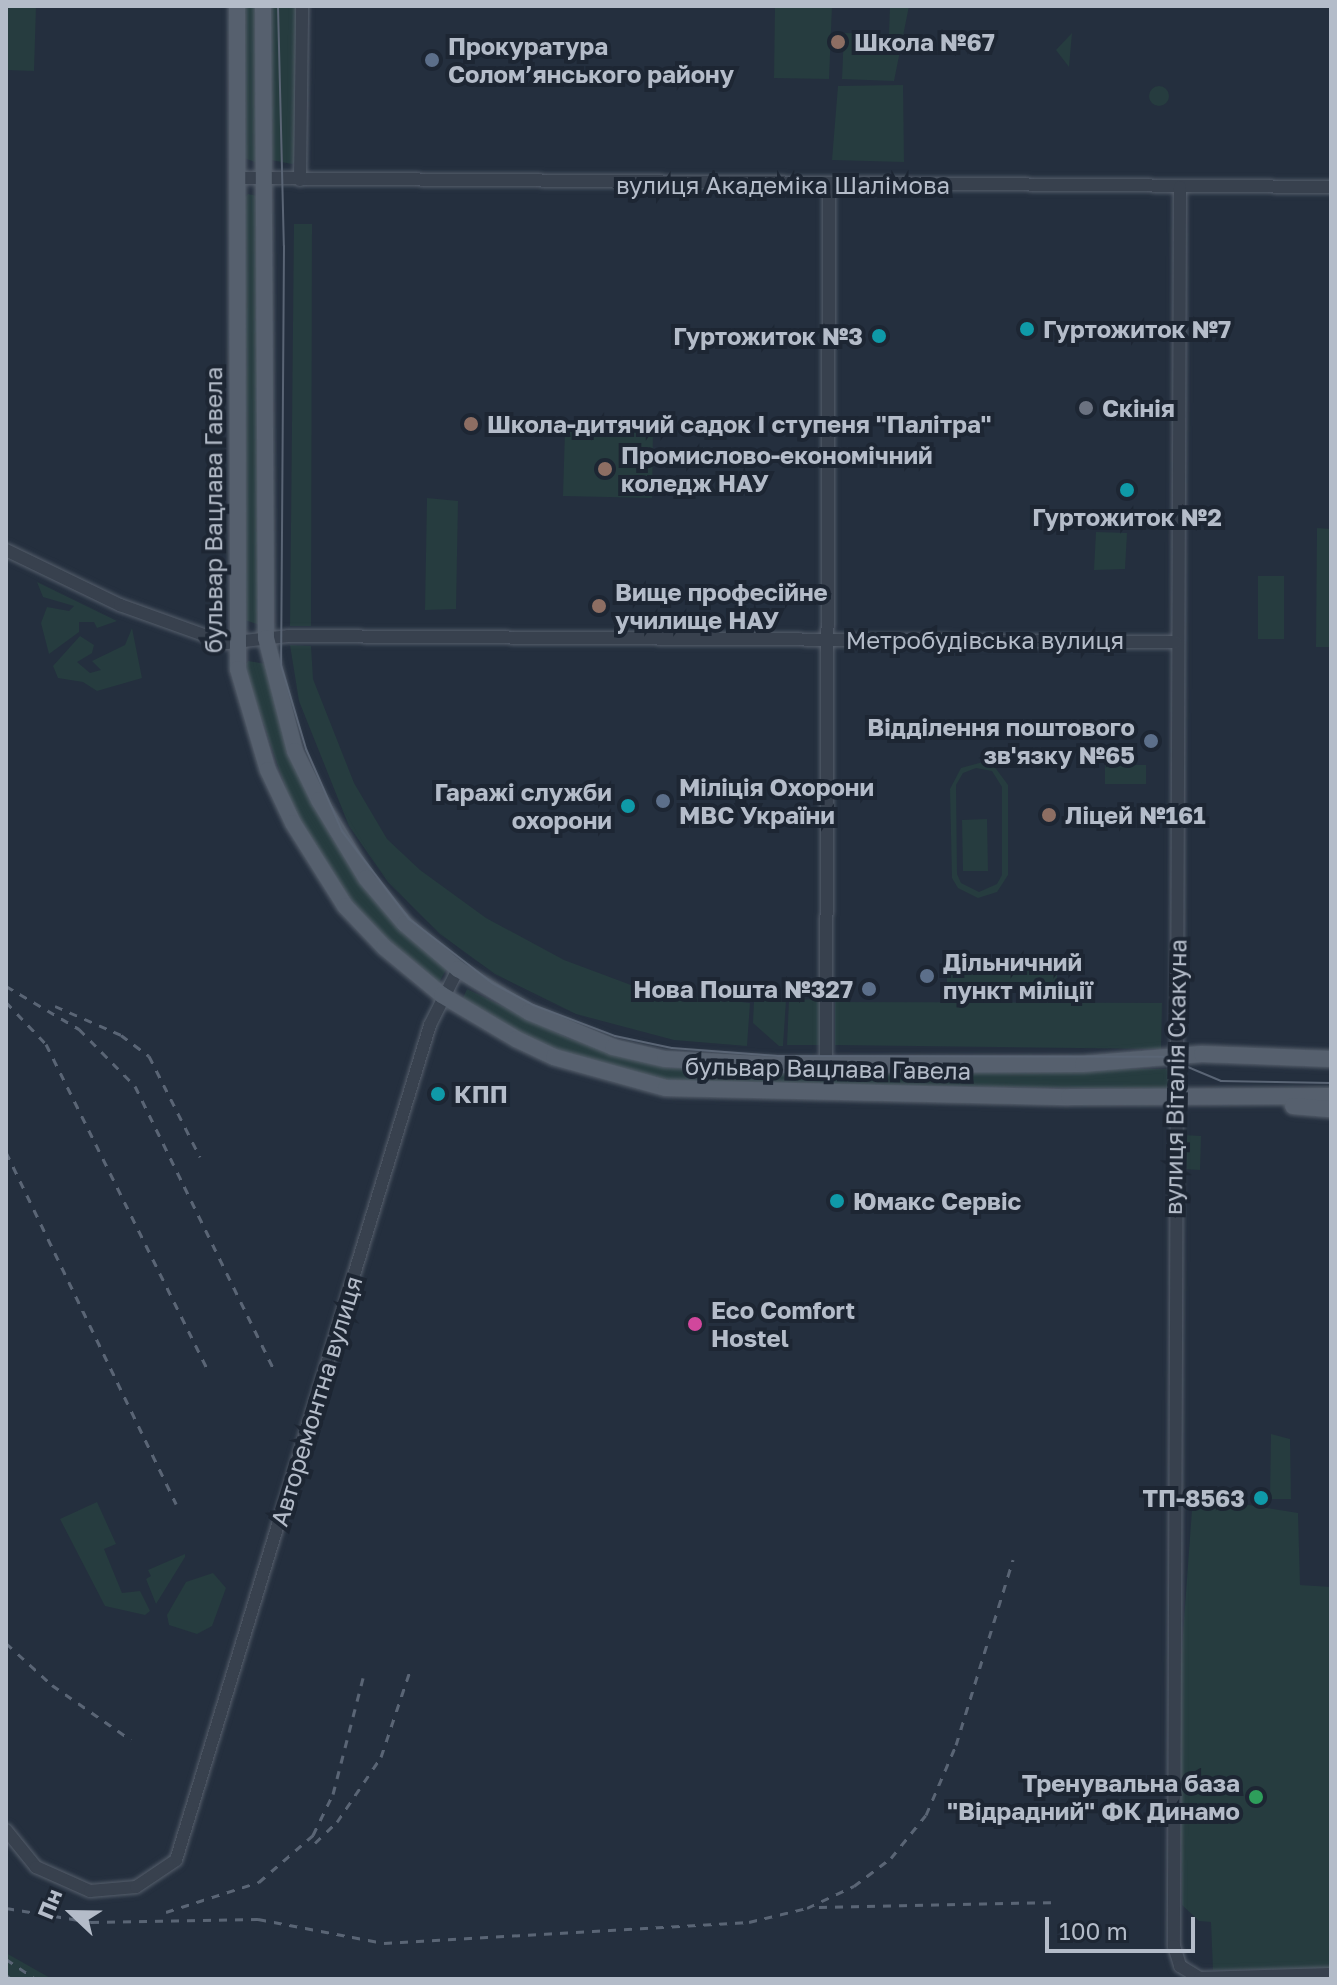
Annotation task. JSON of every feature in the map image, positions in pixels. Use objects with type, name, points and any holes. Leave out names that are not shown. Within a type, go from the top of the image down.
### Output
[{"type":"main road","name":"бульвар Вацлава Гавела","points":[[237,6],[235,643],[249,714],[268,770],[314,862],[384,947],[442,995],[554,1057],[666,1088],[1176,1098],[1331,1096]]},
{"type":"main road","name":"бульвар Вацлава Гавела","points":[[263,6],[266,638],[295,751],[338,833],[383,900],[458,969],[529,1012],[613,1047],[665,1059],[826,1065],[1083,1064],[1244,1054],[1331,1059]]},
{"type":"main road","points":[[1244,1054],[1331,1047]]},
{"type":"main road","points":[[1224,1098],[1331,1109]]},
{"type":"street","points":[[300,180],[302,6]]},
{"type":"street","name":"вулиця Академіка Шалімова","points":[[236,178],[1331,187]]},
{"type":"street","points":[[826,1065],[829,185]]},
{"type":"street","name":"вулиця Віталія Скакуна","points":[[1180,187],[1173,1917],[1180,1966],[1200,1978],[1331,1974]]},
{"type":"street","points":[[6,550],[120,605],[235,643]]},
{"type":"street","name":"Метробудівська вулиця","points":[[235,643],[266,638],[1176,642]]},
{"type":"street","name":"Авторемонтна вулиця","points":[[6,1830],[36,1867],[90,1891],[136,1887],[162,1874],[176,1860],[442,995],[458,969]]},
{"type":"green space","points":[[6,6],[36,6],[34,71],[6,70]]},
{"type":"green space","points":[[242,6],[259,6],[257,163],[244,158]]},
{"type":"green space","points":[[270,6],[298,6],[298,161],[292,164],[271,160]]},
{"type":"green space","points":[[775,6],[832,6],[829,79],[774,78]]},
{"type":"green space","points":[[890,6],[909,6],[894,81],[842,79],[844,33],[889,34]]},
{"type":"green space","points":[[1072,33],[1069,67],[1056,50]]},
{"type":"green space","points":[[903,85],[904,162],[832,160],[838,86]]},
{"type":"green space","points":[[1159,86],[1166,89],[1169,96],[1166,103],[1159,106],[1152,103],[1149,96],[1152,89]]},
{"type":"green space","points":[[248,194],[257,196],[260,625],[245,620],[243,200]]},
{"type":"green space","points":[[294,224],[312,224],[311,626],[290,626]]},
{"type":"green space","points":[[565,430],[653,432],[652,498],[563,496]]},
{"type":"green space","points":[[427,498],[458,501],[456,609],[425,610]]},
{"type":"green space","points":[[1317,528],[1331,529],[1331,647],[1316,647]]},
{"type":"green space","points":[[1096,532],[1127,533],[1125,569],[1094,570]]},
{"type":"green space","points":[[1258,576],[1284,576],[1284,639],[1258,639]]},
{"type":"green space","points":[[37,582],[117,621],[97,628],[94,622],[79,622],[79,632],[49,654],[41,623],[47,607],[69,611],[74,606],[43,597]]},
{"type":"green space","points":[[132,628],[142,678],[97,691],[83,682],[58,678],[53,666],[80,636],[94,645],[92,653],[77,662],[90,673],[101,670],[92,661],[125,645]]},
{"type":"green space","points":[[290,645],[311,646],[313,679],[354,783],[387,839],[420,870],[486,918],[564,960],[647,991],[750,1003],[747,1046],[674,1040],[576,1014],[495,974],[440,934],[388,882],[349,826],[299,701]]},
{"type":"green space","points":[[248,661],[266,664],[313,802],[334,841],[363,883],[447,968],[437,986],[350,903],[297,821],[244,667]]},
{"type":"green space","points":[[983,762],[994,766],[1008,785],[1008,875],[997,892],[978,898],[958,888],[952,878],[950,789],[961,768]],"holes":[[[976,768],[992,771],[1002,787],[1002,875],[997,884],[979,892],[961,883],[957,874],[956,785],[963,773]]]},
{"type":"green space","points":[[1105,765],[1146,765],[1146,784],[1105,784]]},
{"type":"green space","points":[[987,819],[988,871],[963,871],[962,820]]},
{"type":"green space","points":[[947,964],[1057,964],[1057,991],[947,991]]},
{"type":"green space","points":[[467,989],[570,1039],[670,1068],[1170,1069],[1170,1089],[667,1083],[606,1068],[518,1035],[462,1000]]},
{"type":"green space","points":[[820,999],[821,1045],[787,1045],[789,1000]]},
{"type":"green space","points":[[786,1000],[783,1046],[779,1046],[753,1023],[754,1001]]},
{"type":"green space","points":[[835,1002],[1162,1003],[1161,1049],[835,1045]]},
{"type":"green space","points":[[1184,1135],[1201,1136],[1200,1170],[1183,1169]]},
{"type":"green space","points":[[1271,1434],[1290,1439],[1291,1499],[1270,1499]]},
{"type":"green space","name":"Тренувальна база \"Відрадний\" ФК Динамо","points":[[1193,1496],[1298,1513],[1300,1585],[1331,1587],[1331,1968],[1213,1970],[1211,1922],[1199,1921],[1182,1905],[1179,1690]]},
{"type":"green space","points":[[97,1502],[116,1544],[104,1549],[122,1593],[140,1591],[150,1611],[145,1615],[105,1606],[60,1519]]},
{"type":"green space","points":[[185,1554],[156,1604],[146,1579],[151,1576],[148,1570]]},
{"type":"green space","points":[[213,1573],[226,1588],[212,1626],[197,1634],[169,1625],[167,1615],[186,1582]]},
{"type":"green space","points":[[6,1953],[52,1979],[6,1979]]},
{"type":"tram line","points":[[278,6],[284,246],[281,665],[306,749],[342,831],[409,919],[492,983],[533,1005],[615,1036],[672,1048],[778,1056],[1164,1057],[1221,1081],[1331,1083]]},
{"type":"railway","points":[[6,986],[79,1029],[135,1086],[274,1370]]},
{"type":"railway","points":[[6,1002],[46,1044],[208,1370]]},
{"type":"railway","points":[[55,1006],[121,1035],[149,1056],[200,1157]]},
{"type":"railway","points":[[6,1152],[176,1504]]},
{"type":"railway","points":[[6,1908],[91,1922],[258,1919],[384,1943],[749,1922],[807,1908],[854,1886],[891,1858],[926,1815],[956,1745],[1013,1560]]},
{"type":"railway","points":[[6,1643],[52,1685],[131,1740]]},
{"type":"railway","points":[[315,1843],[337,1822],[381,1757],[410,1671]]},
{"type":"railway","points":[[166,1912],[259,1882],[313,1835],[333,1794],[363,1678]]},
{"type":"railway","points":[[819,1907],[1051,1902]]},
{"type":"railway","points":[[6,1959],[36,1979]]},
{"type":"railway","points":[[6,1975],[11,1979]]},
{"type":"place","name":"Школа №67","points":[[838,42]]},
{"type":"place","name":"Прокуратура Солом’янського району","points":[[432,60]]},
{"type":"place","name":"Гуртожиток №7","points":[[1027,329]]},
{"type":"place","name":"Гуртожиток №3","points":[[879,336]]},
{"type":"place","name":"Скінія","points":[[1086,408]]},
{"type":"place","name":"Школа-дитячий садок І ступеня \"Палітра\"","points":[[471,424]]},
{"type":"place","name":"Промислово-економічний коледж НАУ","points":[[605,469]]},
{"type":"place","name":"Гуртожиток №2","points":[[1127,490]]},
{"type":"place","name":"Вище професійне училище НАУ","points":[[599,606]]},
{"type":"place","name":"Відділення поштового зв'язку №65","points":[[1151,741]]},
{"type":"place","name":"Міліція Охорони МВС України","points":[[663,801]]},
{"type":"place","name":"Гаражі служби охорони","points":[[628,806]]},
{"type":"place","name":"Ліцей №161","points":[[1049,815]]},
{"type":"place","name":"Дільничний пункт міліції","points":[[927,976]]},
{"type":"place","name":"Нова Пошта №327","points":[[869,989]]},
{"type":"place","name":"КПП","points":[[438,1094]]},
{"type":"place","name":"Юмакс Сервіс","points":[[837,1201]]},
{"type":"place","name":"Eco Comfort Hostel","points":[[695,1324]]},
{"type":"place","name":"ТП-8563","points":[[1261,1498]]},
{"type":"place","name":"Тренувальна база \"Відрадний\" ФК Динамо","points":[[1256,1797]]}]
